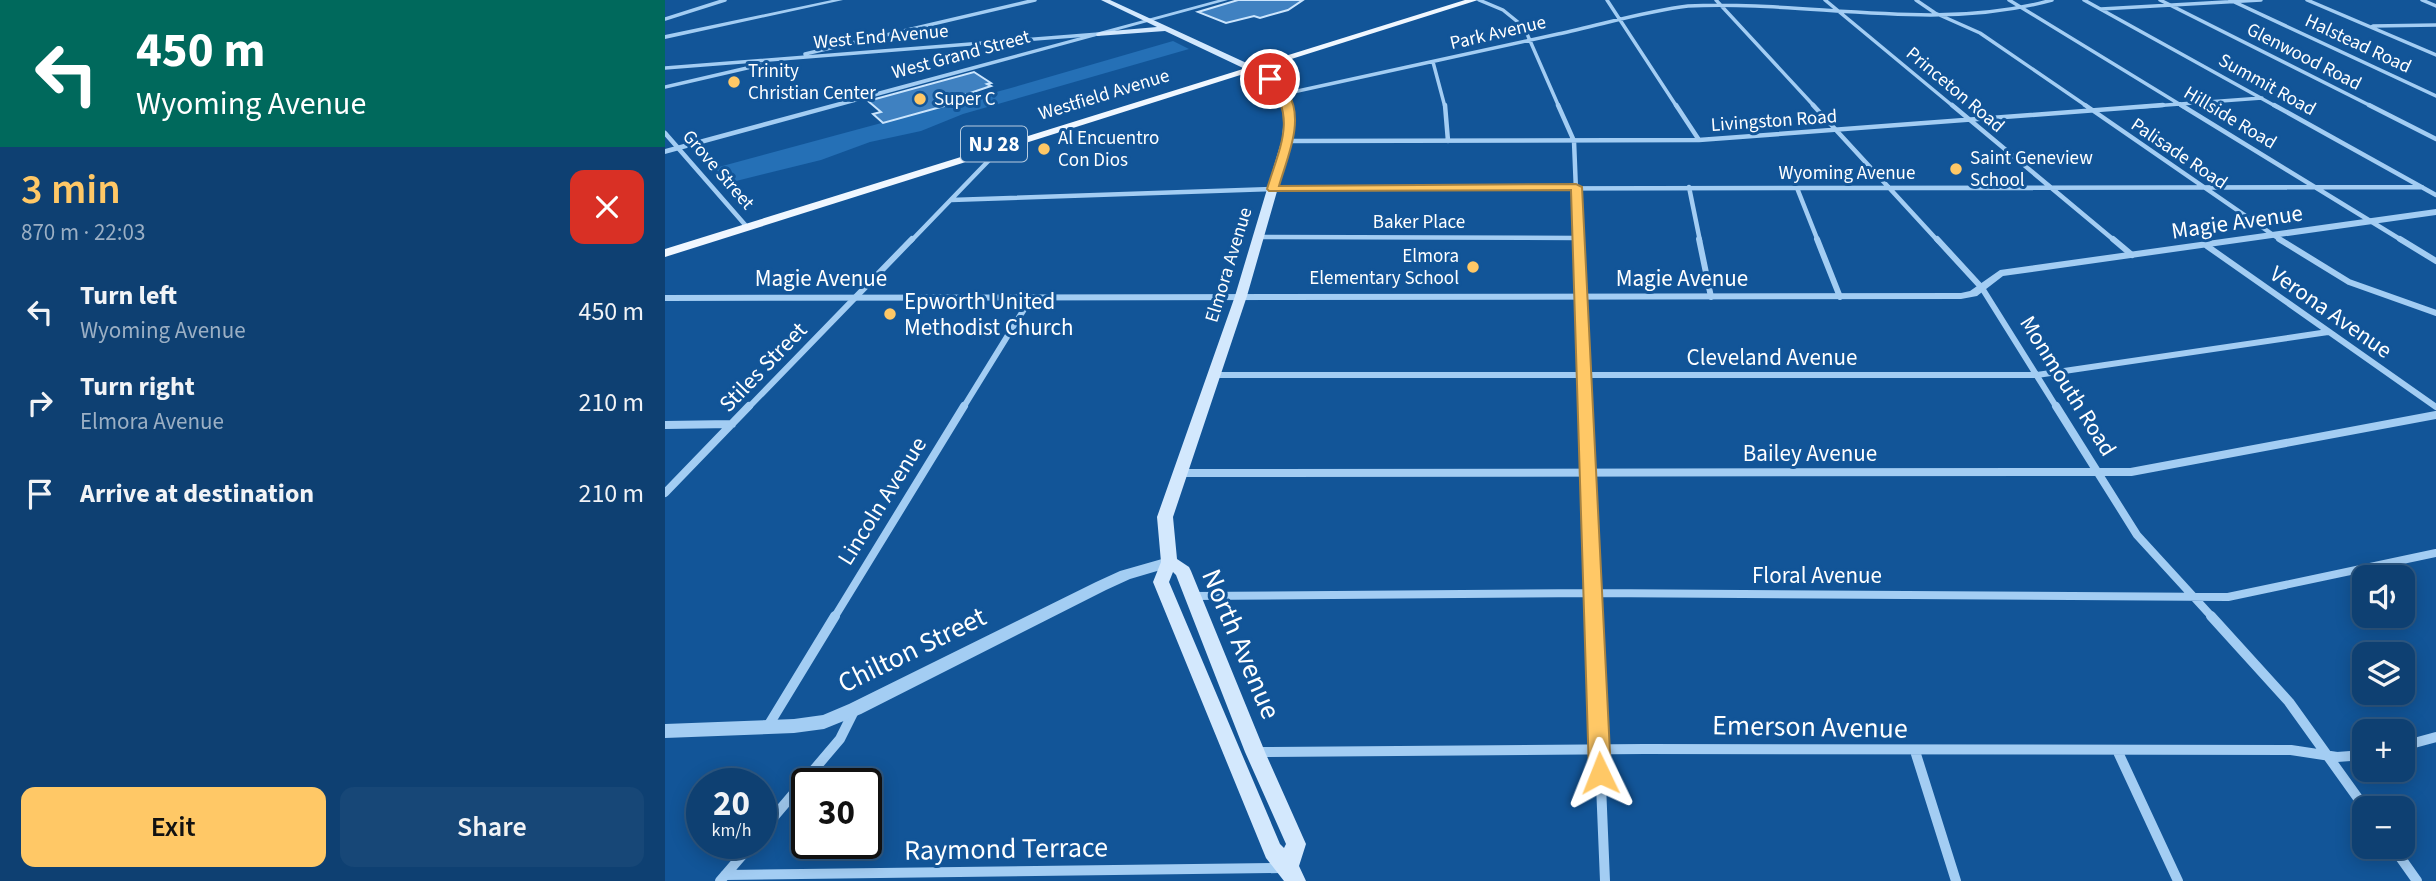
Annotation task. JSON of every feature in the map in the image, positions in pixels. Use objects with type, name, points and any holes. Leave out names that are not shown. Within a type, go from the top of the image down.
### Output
[{"type":"main road","points":[[1104,0],[1250,67],[1273,81],[1284,94]]},
{"type":"main road","name":"Westfield Avenue","points":[[665,253],[744,225],[1459,0]]},
{"type":"main road","name":"Westfield Avenue","points":[[1369,30],[1477,0]]},
{"type":"main road","points":[[1100,34],[1167,29]]},
{"type":"main road","name":"Elmora Avenue","points":[[1169,562],[1165,517],[1241,296],[1287,141],[1290,115],[1284,94]]},
{"type":"main road","name":"Westfield Avenue","points":[[665,245],[744,225]]},
{"type":"main road","name":"North Avenue","points":[[1169,562],[1183,571],[1255,752],[1296,844],[1291,874],[1273,851],[1161,582],[1169,562]]},
{"type":"street","points":[[665,19],[725,0]]},
{"type":"street","points":[[665,37],[840,0]]},
{"type":"street","points":[[665,87],[1035,0]]},
{"type":"street","name":"West Grand Street","points":[[665,152],[1224,0]]},
{"type":"street","points":[[1477,0],[1517,20],[1524,27],[1574,141],[1605,881]]},
{"type":"street","points":[[1607,0],[1699,140]]},
{"type":"street","name":"Princeton Road","points":[[1825,0],[2132,255]]},
{"type":"street","name":"Palisade Road","points":[[1916,0],[1933,12],[1980,33],[2275,237],[2349,282],[2436,313]]},
{"type":"street","name":"Hillside Road","points":[[2009,0],[2436,261]]},
{"type":"street","name":"Park Avenue","points":[[1284,94],[1681,7],[1718,2],[1933,12],[2023,8],[2052,0]]},
{"type":"street","name":"Summit Road","points":[[2078,0],[2100,9],[2436,195]]},
{"type":"street","name":"Glenwood Road","points":[[2160,0],[2436,139]]},
{"type":"street","points":[[2100,9],[2261,0]]},
{"type":"street","points":[[2307,0],[2436,55]]},
{"type":"street","points":[[2422,0],[2436,6]]},
{"type":"street","name":"Halstead Road","points":[[2231,1],[2436,96]]},
{"type":"street","name":"Monmouth Road","points":[[1718,2],[1982,288],[2137,534],[2289,702],[2356,796]]},
{"type":"street","points":[[2369,26],[2436,25]]},
{"type":"street","name":"West End Avenue","points":[[665,68],[1100,34]]},
{"type":"street","points":[[1433,62],[1446,111],[1448,141]]},
{"type":"street","name":"Livingston Road","points":[[1287,141],[1699,140],[2262,98]]},
{"type":"street","name":"Grove Street","points":[[665,132],[744,225]]},
{"type":"street","name":"Stiles Street","points":[[665,494],[995,154],[992,147]]},
{"type":"street","points":[[1689,187],[1711,297]]},
{"type":"street","name":"Wyoming Avenue","points":[[951,200],[1273,189],[2422,187]]},
{"type":"street","points":[[1797,188],[1840,297]]},
{"type":"street","name":"Magie Avenue","points":[[665,298],[1961,296],[1973,294],[2000,273],[2275,237],[2436,212]]},
{"type":"street","name":"Baker Place","points":[[1259,237],[1578,239]]},
{"type":"street","name":"Verona Avenue","points":[[2207,246],[2436,407]]},
{"type":"street","name":"Lincoln Avenue","points":[[767,726],[1031,298]]},
{"type":"street","name":"Cleveland Avenue","points":[[1213,375],[2037,375],[2328,332]]},
{"type":"street","name":"Bailey Avenue","points":[[1179,473],[2131,472],[2436,415]]},
{"type":"street","points":[[665,425],[732,424]]},
{"type":"street","name":"Floral Avenue","points":[[1193,596],[1593,593],[2228,597],[2436,552]]},
{"type":"street","name":"Chilton Street","points":[[665,732],[824,722],[1101,586],[1125,575],[1169,562]]},
{"type":"street","points":[[777,813],[840,739],[855,709]]},
{"type":"street","points":[[2415,743],[2436,737]]},
{"type":"street","name":"Emerson Avenue","points":[[1255,752],[1599,747],[1915,751],[2291,750],[2352,758]]},
{"type":"street","points":[[2117,750],[2178,881]]},
{"type":"street","points":[[1915,751],[1956,881]]},
{"type":"street","points":[[722,878],[739,859]]},
{"type":"street","points":[[2401,859],[2417,881]]},
{"type":"street","name":"Raymond Terrace","points":[[722,878],[1291,874]]},
{"type":"shaded area","points":[[1173,41],[1189,49],[963,114],[921,131],[870,142],[821,160],[728,183],[715,168],[1011,88]]},
{"type":"building","points":[[1238,0],[1303,0],[1288,10],[1226,23],[1198,12]]},
{"type":"building","name":"Super C","points":[[974,72],[991,83],[987,84],[991,86],[967,94],[973,98],[883,123],[873,114],[881,112],[868,101]]},
{"type":"place","name":"Trinity Christian Center","points":[[734,82]]},
{"type":"place","name":"Super C","points":[[920,99]]},
{"type":"place","name":"Al Encuentro Con Dios","points":[[1044,149]]},
{"type":"place","name":"Saint Geneview School","points":[[1956,169]]},
{"type":"place","name":"Elmora Elementary School","points":[[1473,267]]},
{"type":"place","name":"Epworth United Methodist Church","points":[[890,314]]},
{"type":"route","points":[[1270,79],[1284,94],[1290,115],[1287,139],[1273,189],[1576,187],[1600,773]]}]
